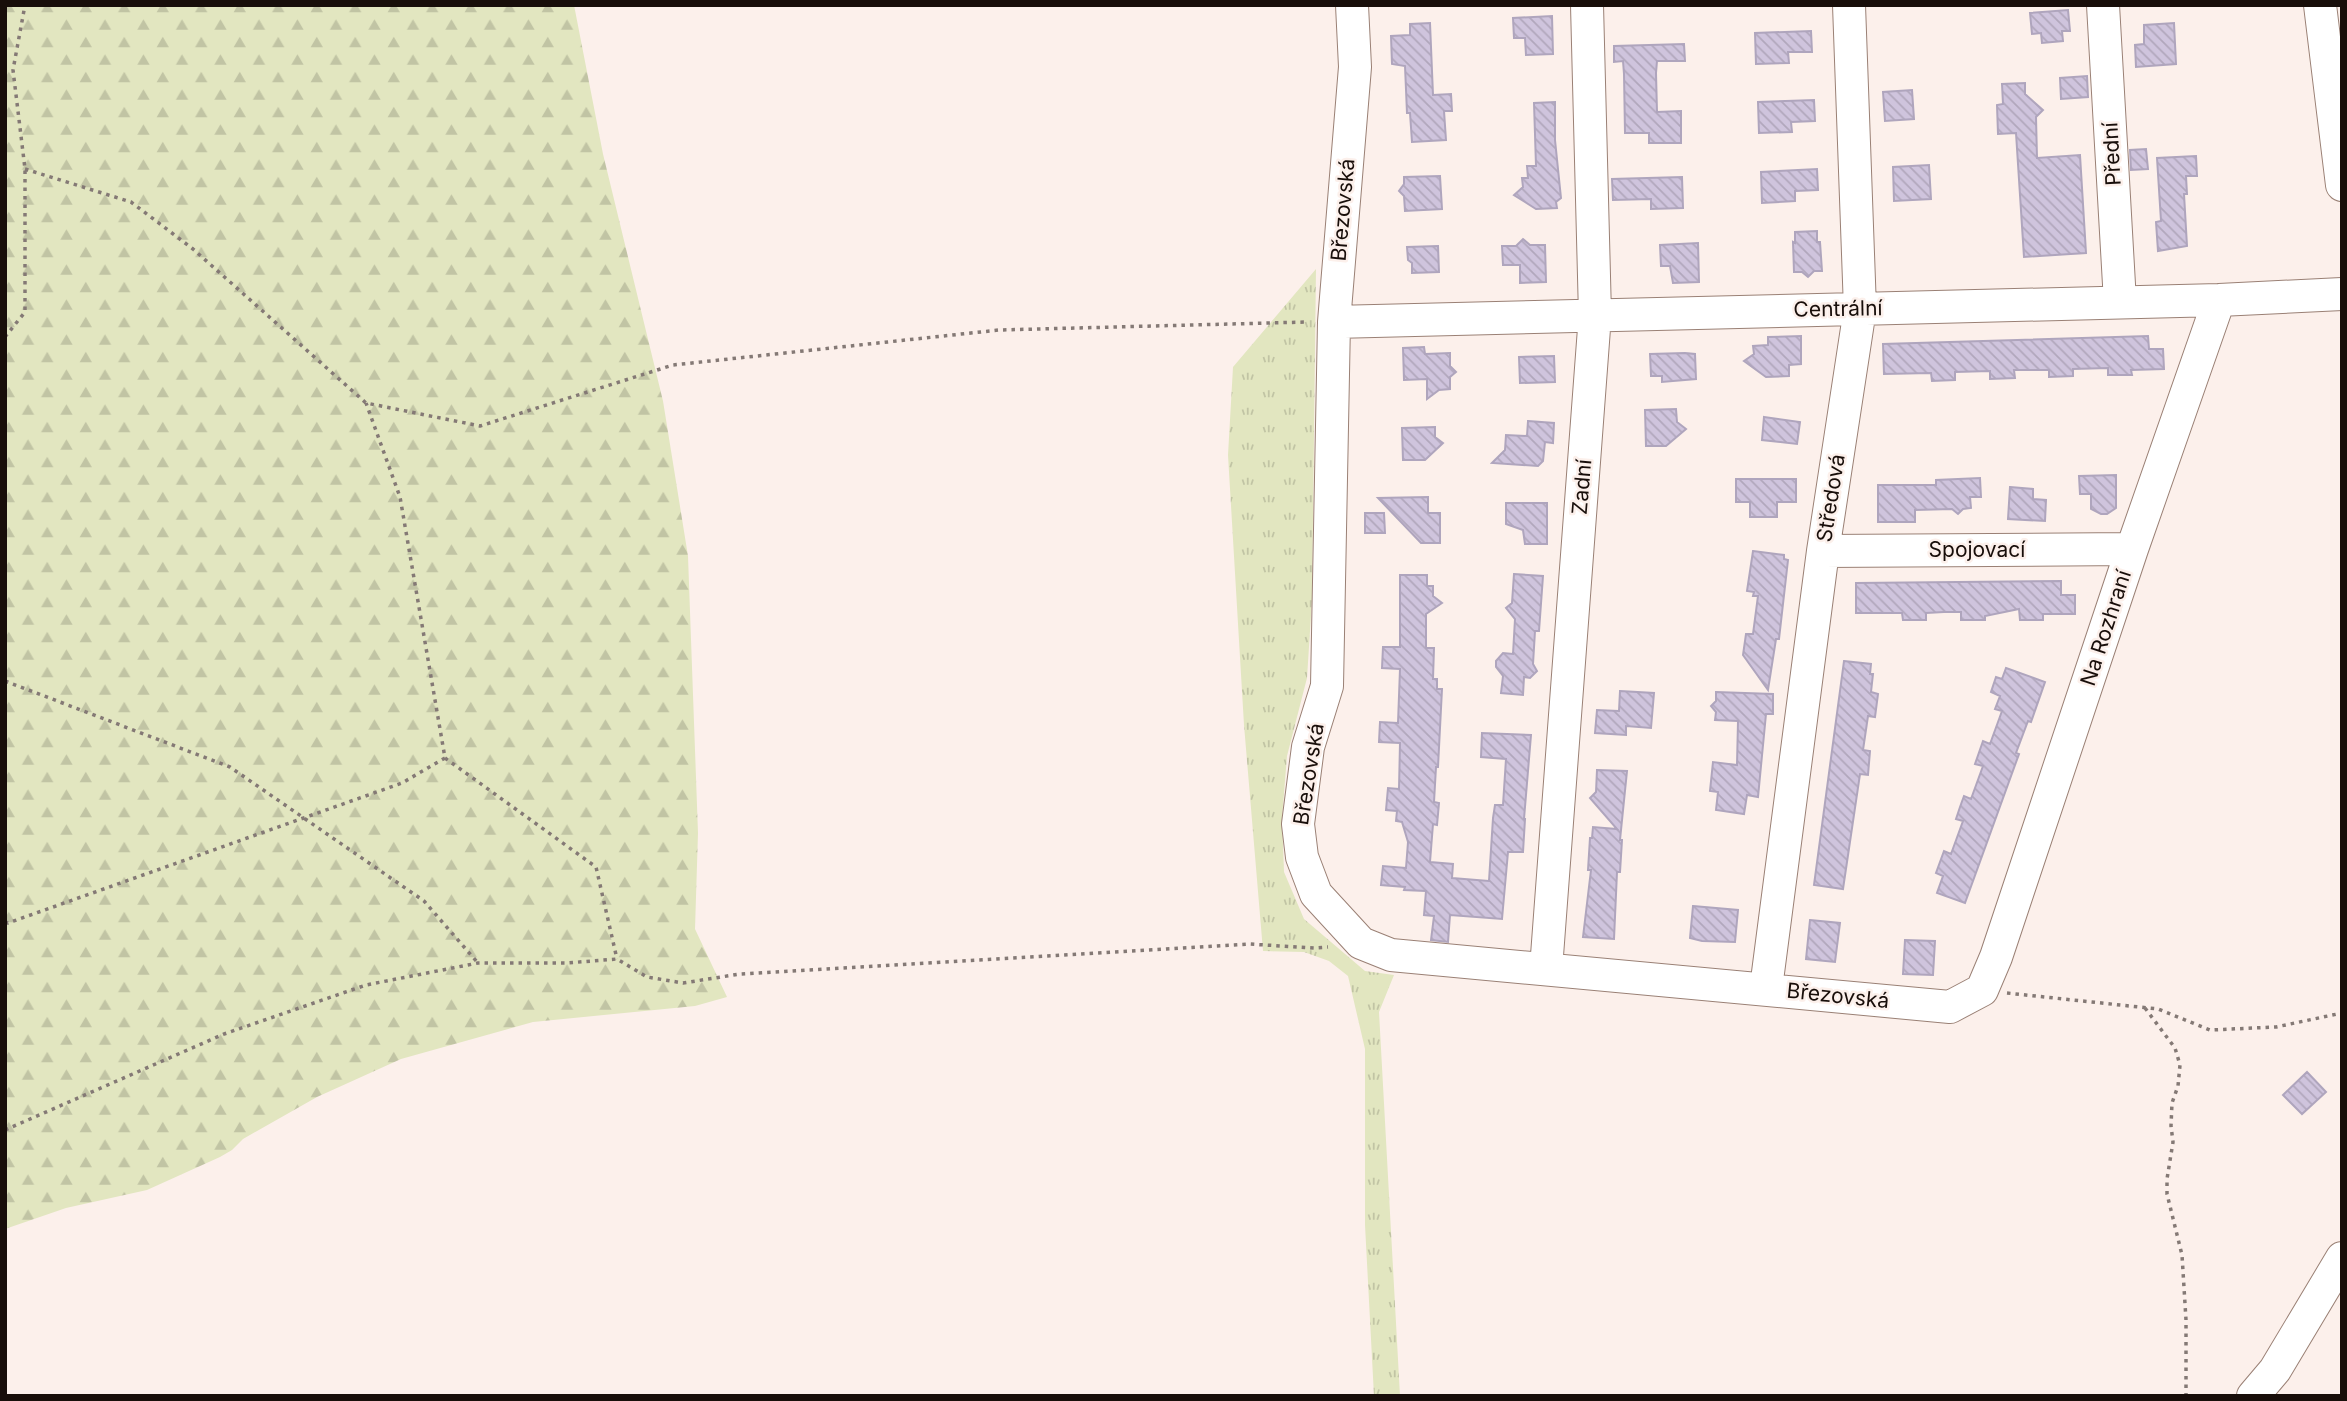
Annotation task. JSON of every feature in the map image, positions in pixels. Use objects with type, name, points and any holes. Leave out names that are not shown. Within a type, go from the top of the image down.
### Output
[{"type":"street","name":"Březovská","points":[[1352,5],[1355,67],[1334,322],[1327,686],[1308,747],[1298,824],[1302,857],[1316,894],[1361,943],[1391,955],[1950,1007],[1982,990]]},
{"type":"street","name":"Zadní","points":[[1546,969],[1595,315],[1587,5]]},
{"type":"street","name":"Středová","points":[[1766,988],[1823,551],[1860,309],[1849,5]]},
{"type":"street","name":"Přední","points":[[2103,5],[2120,302]]},
{"type":"street","points":[[2320,5],[2342,185]]},
{"type":"street","name":"Centrální","points":[[1334,322],[2219,300],[2342,294]]},
{"type":"street","name":"Na Rozhraní","points":[[1982,990],[1996,957],[2219,300]]},
{"type":"street","name":"Spojovací","points":[[1823,551],[2132,550]]},
{"type":"street","points":[[2253,1396],[2275,1370],[2342,1258]]},
{"type":"path","points":[[5,337],[25,313],[25,169],[13,70],[25,5]]},
{"type":"path","points":[[25,169],[131,202],[193,248],[366,403],[400,497],[444,758],[596,867],[617,959]]},
{"type":"path","points":[[366,403],[480,426],[673,365],[999,330],[1334,322]]},
{"type":"path","points":[[5,681],[230,767],[424,901],[478,963]]},
{"type":"path","points":[[5,922],[402,783],[444,758]]},
{"type":"path","points":[[5,1130],[224,1034],[366,985],[478,963],[567,963],[617,959],[647,977],[683,983],[740,974],[1249,944],[1314,948],[1361,943]]},
{"type":"path","points":[[1982,990],[2158,1009],[2210,1030],[2276,1027],[2342,1013]]},
{"type":"path","points":[[2145,1008],[2175,1048],[2180,1065],[2178,1086],[2172,1102],[2173,1143],[2167,1194],[2182,1255],[2186,1320],[2186,1396]]},
{"type":"green space","points":[[5,5],[574,5],[603,154],[663,401],[688,556],[698,833],[695,929],[727,997],[695,1006],[533,1022],[401,1059],[317,1097],[243,1139],[220,1157],[147,1190],[66,1208],[5,1229]]},
{"type":"green space","points":[[1316,269],[1312,600],[1307,678],[1287,756],[1282,818],[1284,872],[1304,919],[1365,971],[1394,975],[1379,1012],[1400,1396],[1374,1396],[1365,1225],[1365,1049],[1348,976],[1329,961],[1304,952],[1263,951],[1244,725],[1228,455],[1233,367]]},
{"type":"building","points":[[2068,10],[2070,31],[2062,31],[2063,41],[2042,43],[2041,33],[2032,34],[2030,13]]},
{"type":"building","points":[[1552,16],[1553,54],[1526,55],[1525,38],[1514,38],[1513,18]]},
{"type":"building","points":[[1430,23],[1433,95],[1451,94],[1452,111],[1444,111],[1446,140],[1412,142],[1410,113],[1407,113],[1405,66],[1392,64],[1391,36],[1410,35],[1410,24]]},
{"type":"building","points":[[2174,23],[2176,64],[2136,67],[2135,45],[2144,44],[2144,25]]},
{"type":"building","points":[[1811,31],[1812,52],[1788,52],[1789,63],[1756,64],[1755,33]]},
{"type":"building","points":[[1684,44],[1685,61],[1657,61],[1656,73],[1657,112],[1681,111],[1681,143],[1649,143],[1649,133],[1625,133],[1623,61],[1614,62],[1614,46]]},
{"type":"building","points":[[2087,76],[2088,97],[2061,99],[2060,78]]},
{"type":"building","points":[[2025,83],[2025,94],[2043,110],[2036,117],[2037,158],[2080,155],[2086,253],[2024,257],[2016,133],[1998,134],[1997,105],[2003,104],[2002,84]]},
{"type":"building","points":[[1912,90],[1914,119],[1885,121],[1883,92]]},
{"type":"building","points":[[1814,100],[1815,121],[1791,122],[1792,132],[1759,133],[1758,102]]},
{"type":"building","points":[[1555,102],[1555,140],[1561,198],[1556,202],[1557,208],[1536,209],[1514,195],[1523,187],[1522,178],[1528,178],[1527,166],[1536,166],[1534,103]]},
{"type":"building","points":[[2146,149],[2148,169],[2131,170],[2130,150]]},
{"type":"building","points":[[2196,156],[2197,176],[2186,176],[2187,194],[2184,194],[2187,246],[2158,251],[2156,222],[2161,221],[2157,158]]},
{"type":"building","points":[[1929,165],[1931,199],[1894,201],[1893,167]]},
{"type":"building","points":[[1817,169],[1818,190],[1795,191],[1795,201],[1762,203],[1761,172]]},
{"type":"building","points":[[1440,176],[1442,209],[1405,211],[1404,196],[1399,191],[1404,184],[1404,177]]},
{"type":"building","points":[[1682,177],[1683,208],[1651,209],[1651,199],[1613,200],[1612,179]]},
{"type":"building","points":[[1817,231],[1822,271],[1814,271],[1808,277],[1802,272],[1794,272],[1795,232]]},
{"type":"building","points":[[1523,239],[1530,245],[1545,245],[1546,282],[1520,283],[1520,265],[1503,265],[1502,246],[1516,246]]},
{"type":"building","points":[[1698,243],[1699,282],[1673,283],[1670,266],[1661,266],[1660,245]]},
{"type":"building","points":[[1438,246],[1439,272],[1412,273],[1407,247]]},
{"type":"building","points":[[1801,336],[1801,364],[1789,365],[1789,376],[1766,377],[1744,361],[1754,354],[1753,346],[1768,345],[1768,337]]},
{"type":"building","points":[[2148,336],[2149,349],[2163,349],[2164,369],[2131,370],[2132,375],[2108,375],[2108,368],[2073,369],[2073,376],[2049,377],[2049,370],[2014,370],[2015,378],[1990,379],[1990,371],[1955,372],[1955,380],[1932,381],[1931,373],[1884,374],[1883,344]]},
{"type":"building","points":[[1424,347],[1425,354],[1450,353],[1450,366],[1456,372],[1450,377],[1450,389],[1439,390],[1427,399],[1427,379],[1404,380],[1403,348]]},
{"type":"building","points":[[1650,354],[1695,354],[1696,379],[1662,382],[1662,376],[1651,376]]},
{"type":"building","points":[[1554,356],[1555,382],[1520,383],[1519,357]]},
{"type":"building","points":[[1676,409],[1677,422],[1686,429],[1666,446],[1646,446],[1645,410]]},
{"type":"building","points":[[1764,417],[1800,422],[1797,444],[1762,440]]},
{"type":"building","points":[[1528,421],[1554,423],[1553,443],[1545,442],[1543,461],[1538,466],[1492,463],[1505,450],[1506,435],[1527,436]]},
{"type":"building","points":[[1435,427],[1435,437],[1443,443],[1425,460],[1403,460],[1402,428]]},
{"type":"building","points":[[2116,475],[2116,508],[2107,514],[2091,509],[2091,494],[2080,494],[2079,476]]},
{"type":"building","points":[[1980,478],[1981,497],[1970,497],[1971,508],[1963,509],[1958,514],[1952,509],[1915,510],[1915,522],[1878,522],[1878,485],[1936,485],[1936,480]]},
{"type":"building","points":[[1736,479],[1796,479],[1796,502],[1777,502],[1777,517],[1750,517],[1750,502],[1736,502]]},
{"type":"building","points":[[2010,487],[2033,489],[2033,499],[2046,500],[2045,521],[2008,519]]},
{"type":"building","points":[[1428,497],[1428,513],[1440,513],[1440,543],[1421,543],[1378,498]]},
{"type":"building","points":[[1506,503],[1547,503],[1547,544],[1525,544],[1523,530],[1506,524]]},
{"type":"building","points":[[1365,513],[1384,513],[1385,533],[1365,533]]},
{"type":"building","points":[[1753,551],[1784,555],[1784,559],[1788,560],[1779,639],[1776,639],[1768,690],[1743,655],[1746,634],[1753,634],[1758,596],[1747,591]]},
{"type":"building","points":[[1514,574],[1543,576],[1539,631],[1535,631],[1533,664],[1537,671],[1530,678],[1524,677],[1523,695],[1501,693],[1503,676],[1496,667],[1496,661],[1503,653],[1513,654],[1515,619],[1506,608],[1512,603]]},
{"type":"building","points":[[1400,575],[1427,575],[1427,586],[1433,586],[1433,596],[1442,603],[1426,614],[1426,648],[1434,648],[1433,679],[1437,679],[1437,689],[1442,689],[1434,802],[1439,803],[1437,825],[1433,824],[1430,862],[1453,864],[1452,878],[1489,881],[1493,818],[1495,805],[1503,805],[1506,759],[1481,757],[1482,733],[1531,735],[1523,852],[1508,852],[1502,919],[1450,915],[1448,942],[1431,940],[1434,916],[1424,915],[1426,891],[1381,885],[1383,866],[1406,868],[1408,842],[1402,822],[1396,821],[1397,811],[1386,810],[1388,788],[1399,789],[1400,743],[1379,742],[1380,722],[1398,723],[1400,669],[1382,668],[1383,647],[1400,647]]},
{"type":"building","points":[[2061,581],[2061,595],[2075,595],[2075,614],[2043,614],[2043,620],[2020,620],[2019,609],[1985,616],[1985,620],[1961,620],[1961,612],[1944,612],[1926,613],[1926,620],[1903,620],[1902,613],[1856,613],[1856,583]]},
{"type":"building","points":[[1844,661],[1871,664],[1871,692],[1878,694],[1875,717],[1868,716],[1863,750],[1870,751],[1868,775],[1860,774],[1843,889],[1814,885]]},
{"type":"building","points":[[2006,668],[2045,682],[2031,722],[2028,721],[2016,753],[2019,754],[1965,903],[1937,893],[1943,876],[1936,873],[1944,851],[1951,854],[1963,821],[1956,819],[1964,796],[1971,799],[1983,766],[1975,764],[1983,741],[1990,744],[2002,711],[1995,709],[2000,696],[1991,692],[1996,677],[2002,679]]},
{"type":"building","points":[[1620,691],[1654,693],[1651,728],[1626,726],[1626,735],[1595,733],[1597,710],[1619,711]]},
{"type":"building","points":[[1716,692],[1773,694],[1773,714],[1766,714],[1758,797],[1747,795],[1744,814],[1716,810],[1718,792],[1710,791],[1713,762],[1737,765],[1738,721],[1715,720],[1716,712],[1711,706],[1716,701]]},
{"type":"building","points":[[1597,770],[1627,771],[1620,840],[1620,872],[1617,872],[1614,939],[1583,937],[1593,827],[1617,829],[1590,798],[1596,792]]},
{"type":"building","points":[[1693,906],[1738,910],[1735,942],[1690,938]]},
{"type":"building","points":[[1810,920],[1840,923],[1835,962],[1806,959]]},
{"type":"building","points":[[1905,940],[1935,941],[1933,975],[1903,974]]},
{"type":"building","points":[[2307,1072],[2326,1092],[2302,1114],[2283,1095]]}]
